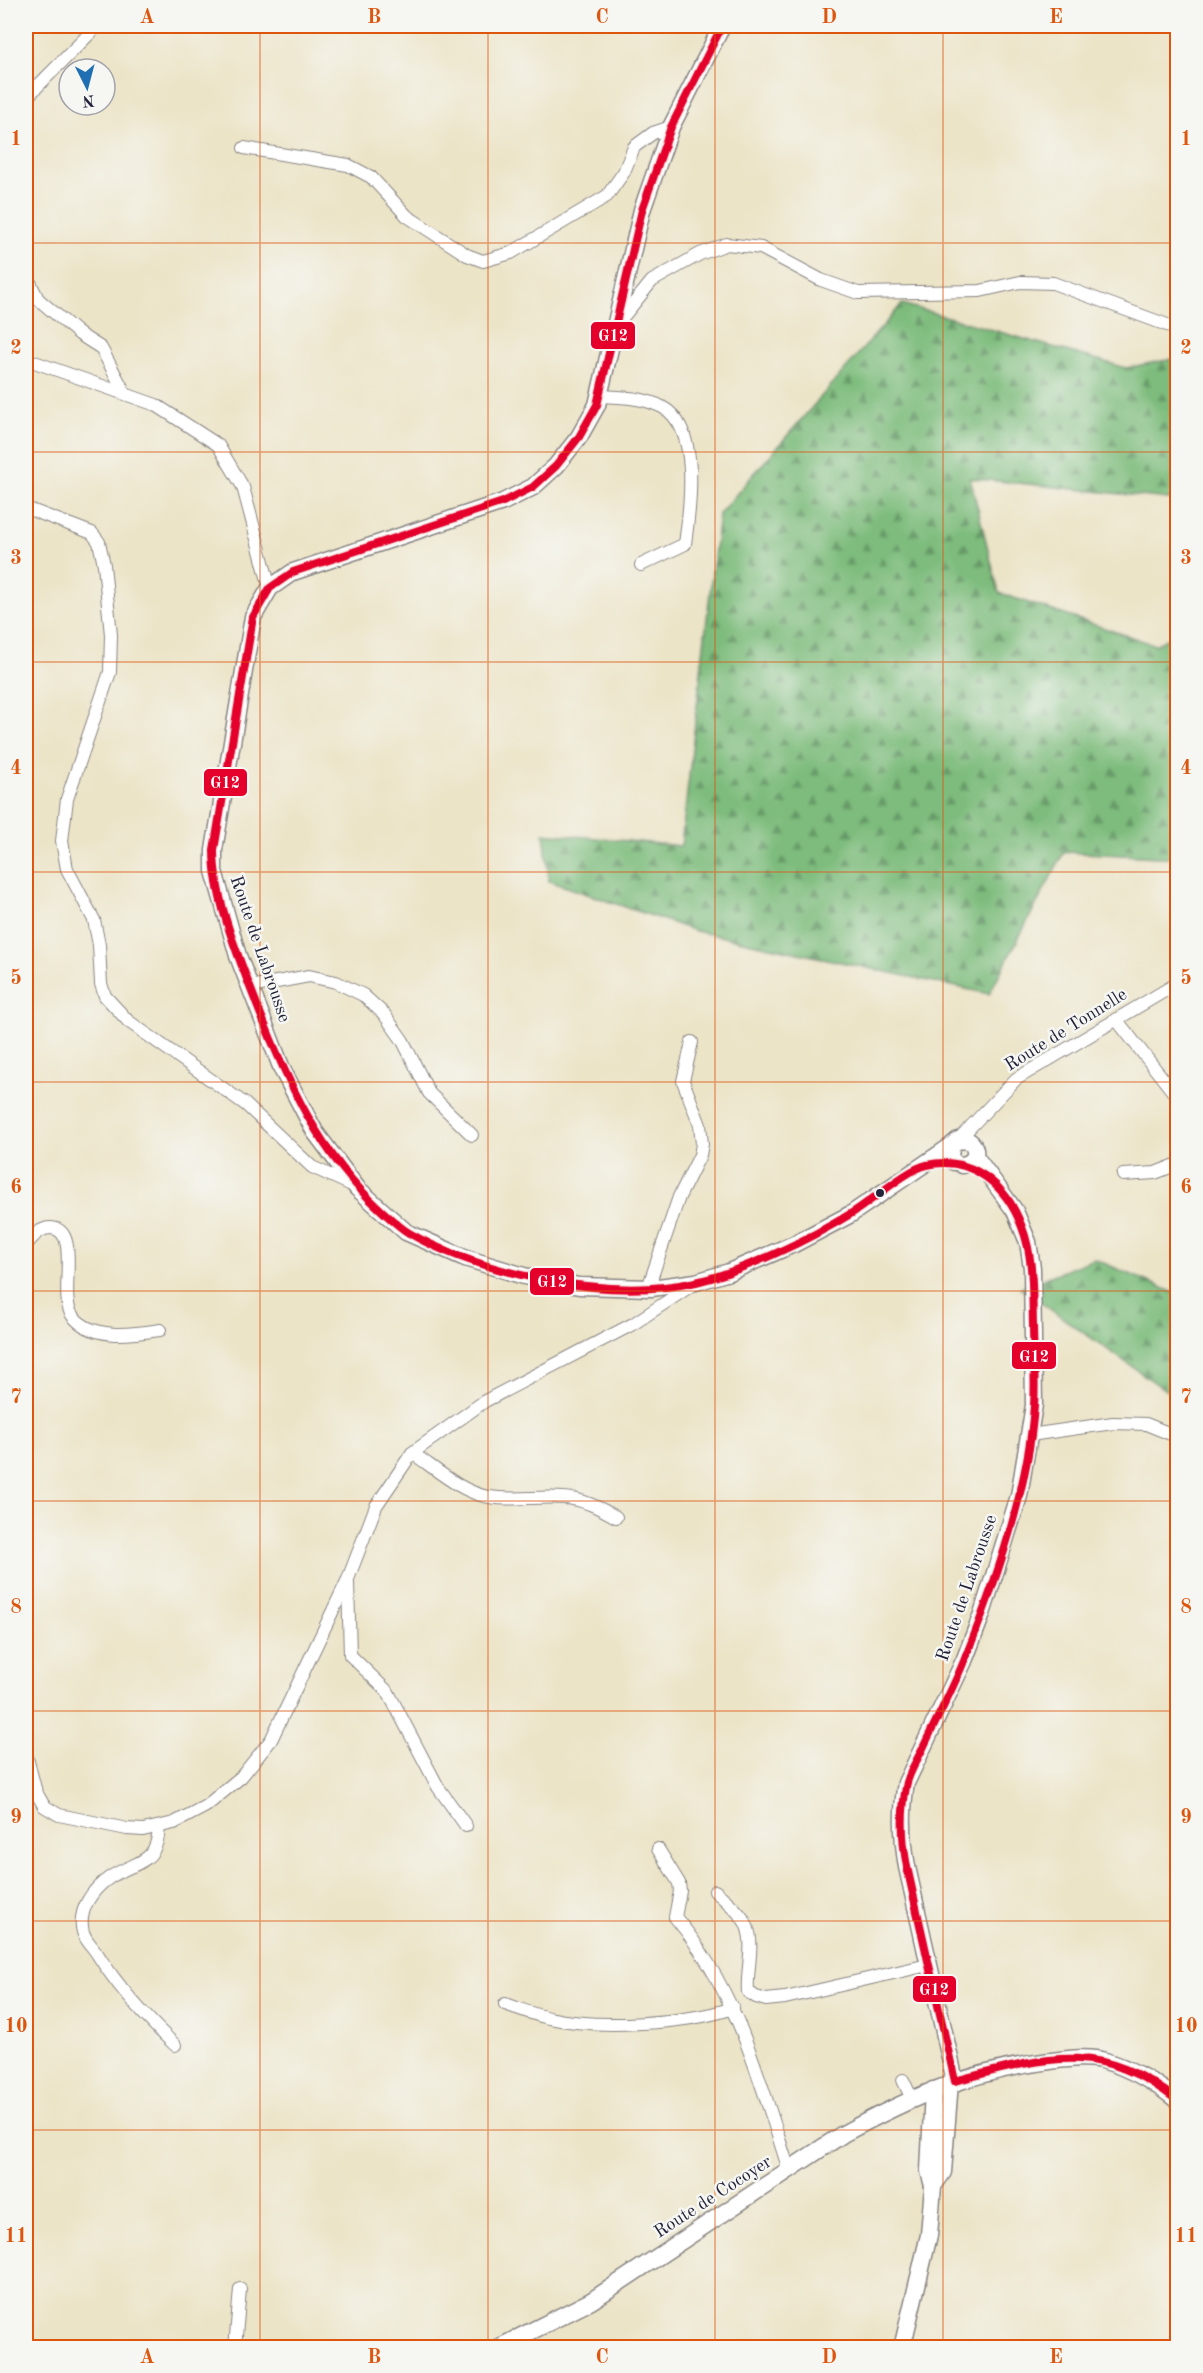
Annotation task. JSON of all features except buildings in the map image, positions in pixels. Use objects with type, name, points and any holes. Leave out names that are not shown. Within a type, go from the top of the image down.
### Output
[{"type":"street","points":[[26,98],[97,26]]},
{"type":"street","name":"Route de Labrousse","points":[[715,28],[671,127],[642,210],[597,405],[579,437],[556,466],[533,487],[467,515],[382,540],[293,572],[270,588],[253,617],[249,636],[231,760],[214,850],[214,871],[218,890],[250,987],[282,1069],[315,1132],[357,1188],[406,1232],[465,1258],[524,1276],[579,1286],[648,1288],[696,1282],[729,1272],[794,1244],[851,1214],[922,1165],[962,1152],[989,1176],[1015,1211],[1030,1253],[1034,1324],[1034,1405],[1030,1435],[1018,1496],[982,1614],[964,1661],[906,1783],[902,1840],[952,2082],[943,2172],[933,2186]]},
{"type":"street","points":[[244,148],[348,165],[371,177],[407,216],[467,255],[483,261],[511,253],[607,196],[624,172],[634,147],[653,133],[671,127]]},
{"type":"street","points":[[613,329],[651,280],[700,254],[727,244],[761,248],[821,280],[858,293],[980,291],[1020,282],[1037,281],[1053,283],[1178,329]]},
{"type":"street","points":[[26,274],[38,299],[79,334],[101,348],[125,393]]},
{"type":"street","points":[[26,359],[156,405],[218,445],[243,487],[270,588]]},
{"type":"street","points":[[599,396],[634,398],[662,408],[679,421],[689,452],[690,511],[685,544],[641,565]]},
{"type":"street","points":[[26,508],[92,533],[99,542],[105,565],[111,635],[111,672],[67,799],[62,841],[67,869],[94,920],[99,945],[101,984],[105,996],[128,1022],[245,1104],[312,1167],[357,1188]]},
{"type":"street","points":[[250,987],[309,976],[336,982],[363,995],[384,1014],[403,1041],[429,1093],[472,1135]]},
{"type":"street","name":"Route de Tonnelle","points":[[962,1152],[981,1116],[1016,1079],[1178,983]]},
{"type":"street","points":[[1116,1019],[1178,1098]]},
{"type":"street","points":[[648,1288],[679,1197],[700,1155],[702,1144],[700,1125],[683,1080],[692,1042]]},
{"type":"street","points":[[1124,1175],[1155,1173],[1178,1164]]},
{"type":"street","points":[[26,1245],[43,1229],[54,1228],[63,1233],[66,1239],[68,1262],[67,1305],[73,1316],[84,1324],[120,1335],[160,1330]]},
{"type":"street","points":[[26,1754],[36,1792],[44,1806],[59,1815],[127,1829],[159,1827],[174,1823],[206,1806],[257,1760],[284,1716],[348,1579],[376,1506],[412,1453],[485,1401],[633,1324],[696,1282]]},
{"type":"street","points":[[1030,1435],[1113,1423],[1146,1424],[1178,1437]]},
{"type":"street","points":[[412,1453],[474,1493],[489,1497],[520,1499],[565,1498],[590,1503],[616,1517]]},
{"type":"street","points":[[348,1579],[350,1656],[388,1692],[438,1788],[466,1826]]},
{"type":"street","points":[[159,1827],[157,1847],[151,1855],[143,1862],[112,1876],[92,1894],[85,1906],[83,1932],[136,2010],[175,2045]]},
{"type":"street","points":[[658,1849],[679,1883],[680,1891],[675,1917],[696,1941],[747,2038],[789,2170]]},
{"type":"street","points":[[715,1891],[747,1926],[750,1952],[748,1992],[756,1998],[785,1998],[928,1965]]},
{"type":"street","points":[[505,2004],[547,2018],[580,2024],[686,2018],[714,2015],[733,2008]]},
{"type":"street","name":"Route de Cocoyer","points":[[498,2348],[591,2301],[843,2134],[952,2082],[1023,2065],[1072,2059],[1104,2061],[1145,2079],[1178,2101]]},
{"type":"street","points":[[903,2080],[909,2101],[932,2127]]},
{"type":"street","points":[[902,2348],[929,2235],[933,2186],[929,2171],[933,2090]]},
{"type":"street","points":[[235,2348],[240,2289]]},
{"type":"green space","points":[[902,304],[1126,368],[1177,358],[1177,500],[970,478],[999,593],[1155,645],[1178,633],[1177,858],[1064,852],[989,994],[696,931],[549,881],[544,833],[681,846],[719,514]]},
{"type":"green space","points":[[1094,1259],[1177,1294],[1177,1398],[1020,1288]]},
{"type":"transit line","name":"G12","points":[[722,26],[671,127],[642,210],[597,405],[579,437],[556,466],[533,487],[503,502],[293,572],[270,588],[253,617],[214,850],[218,889],[235,948],[268,1033],[293,1088],[322,1141],[359,1188],[395,1222],[409,1233],[457,1256],[544,1280],[620,1289],[658,1288],[715,1277],[776,1253],[835,1223],[910,1172],[927,1165],[943,1163],[973,1169],[986,1177],[1007,1199],[1022,1227],[1029,1251],[1035,1385],[1031,1436],[1018,1501],[989,1597],[956,1679],[907,1782],[903,1807],[907,1867],[955,2081],[1044,2061],[1070,2059],[1096,2061],[1123,2068],[1150,2081],[1178,2101]]}]
